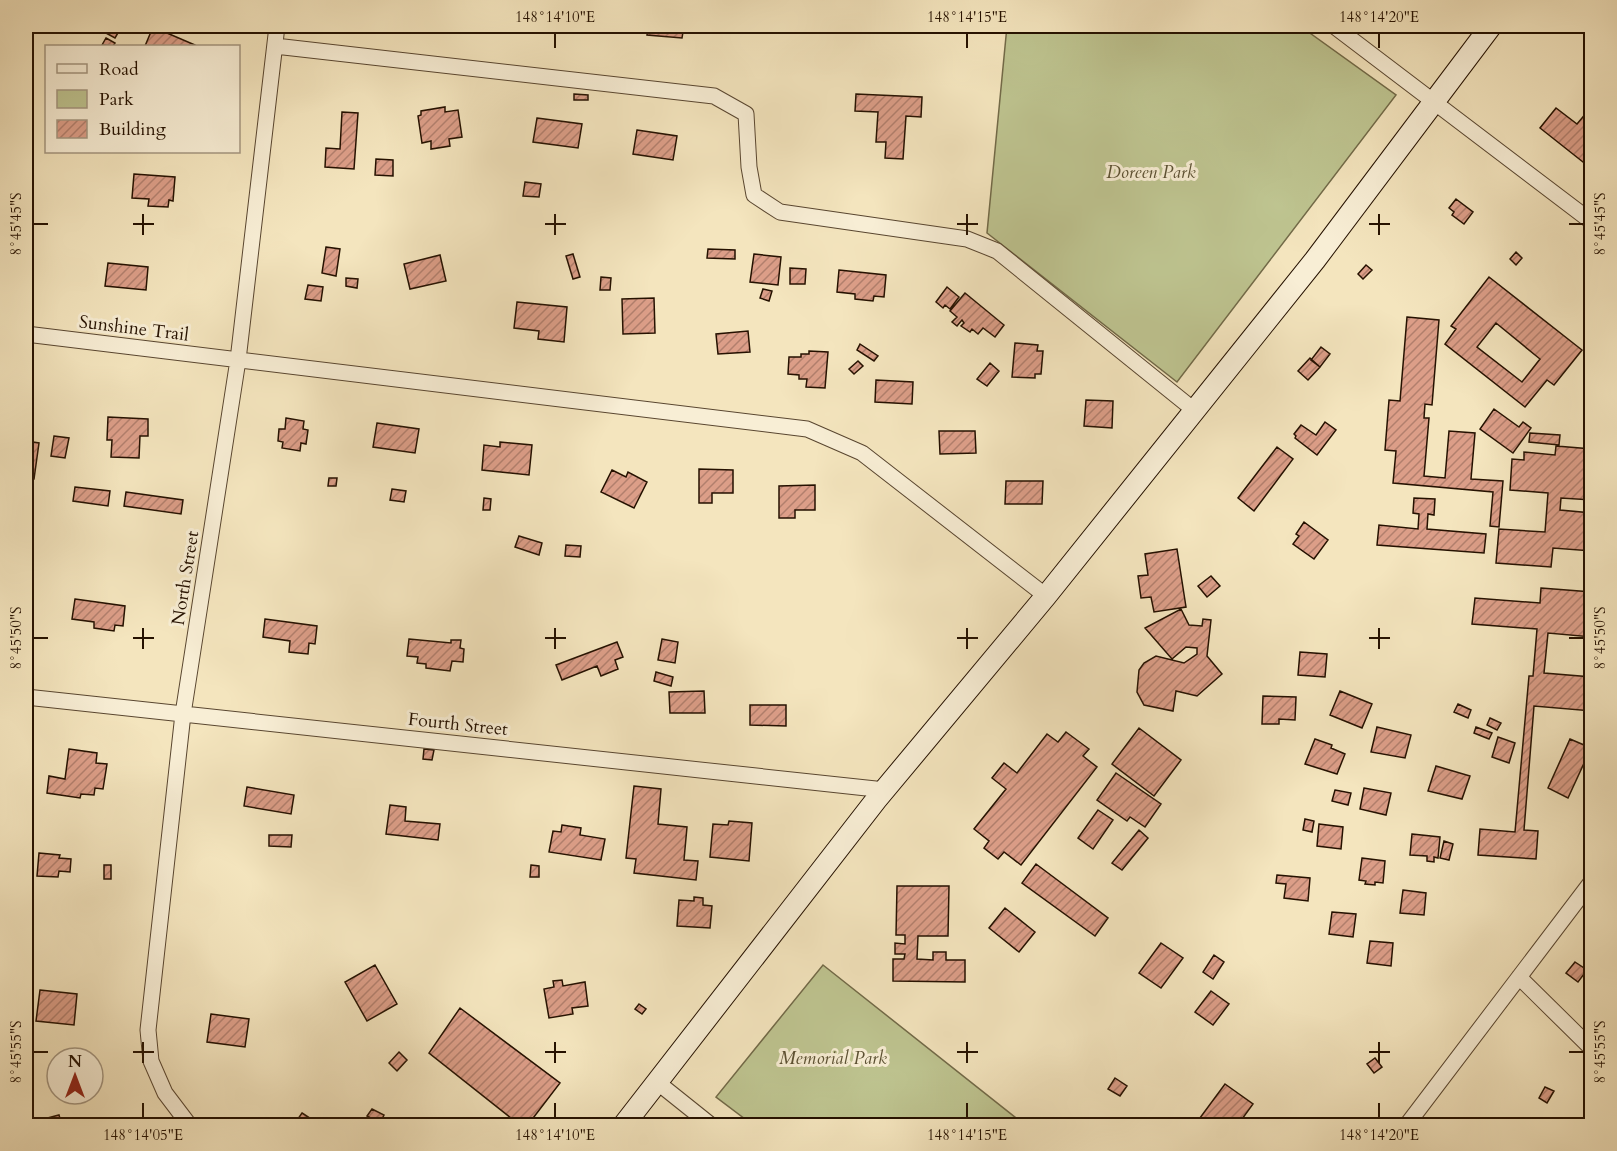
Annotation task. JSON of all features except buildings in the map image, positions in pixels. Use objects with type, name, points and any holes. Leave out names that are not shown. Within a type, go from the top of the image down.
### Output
[{"type":"main road","points":[[623,1125],[885,790],[1046,596],[1315,260],[1491,26]]},
{"type":"street","name":"North Street","points":[[190,1125],[165,1093],[151,1061],[148,1030],[183,714],[238,360],[278,26]]},
{"type":"street","points":[[1334,26],[1592,222]]},
{"type":"street","points":[[275,46],[714,96],[746,114],[749,167],[754,195],[780,212],[967,239],[997,251],[1194,410]]},
{"type":"street","name":"Sunshine Trail","points":[[26,334],[807,429],[862,453],[1046,596]]},
{"type":"street","name":"Fourth Street","points":[[26,697],[885,790]]},
{"type":"street","points":[[1406,1125],[1592,880]]},
{"type":"street","points":[[1519,977],[1592,1049]]},
{"type":"street","points":[[657,1082],[712,1125]]},
{"type":"green space","name":"Doreen Park","points":[[1007,26],[1300,26],[1396,95],[1177,382],[987,233]]},
{"type":"green space","name":"Memorial Park","points":[[823,965],[1025,1125],[753,1125],[716,1097]]}]
